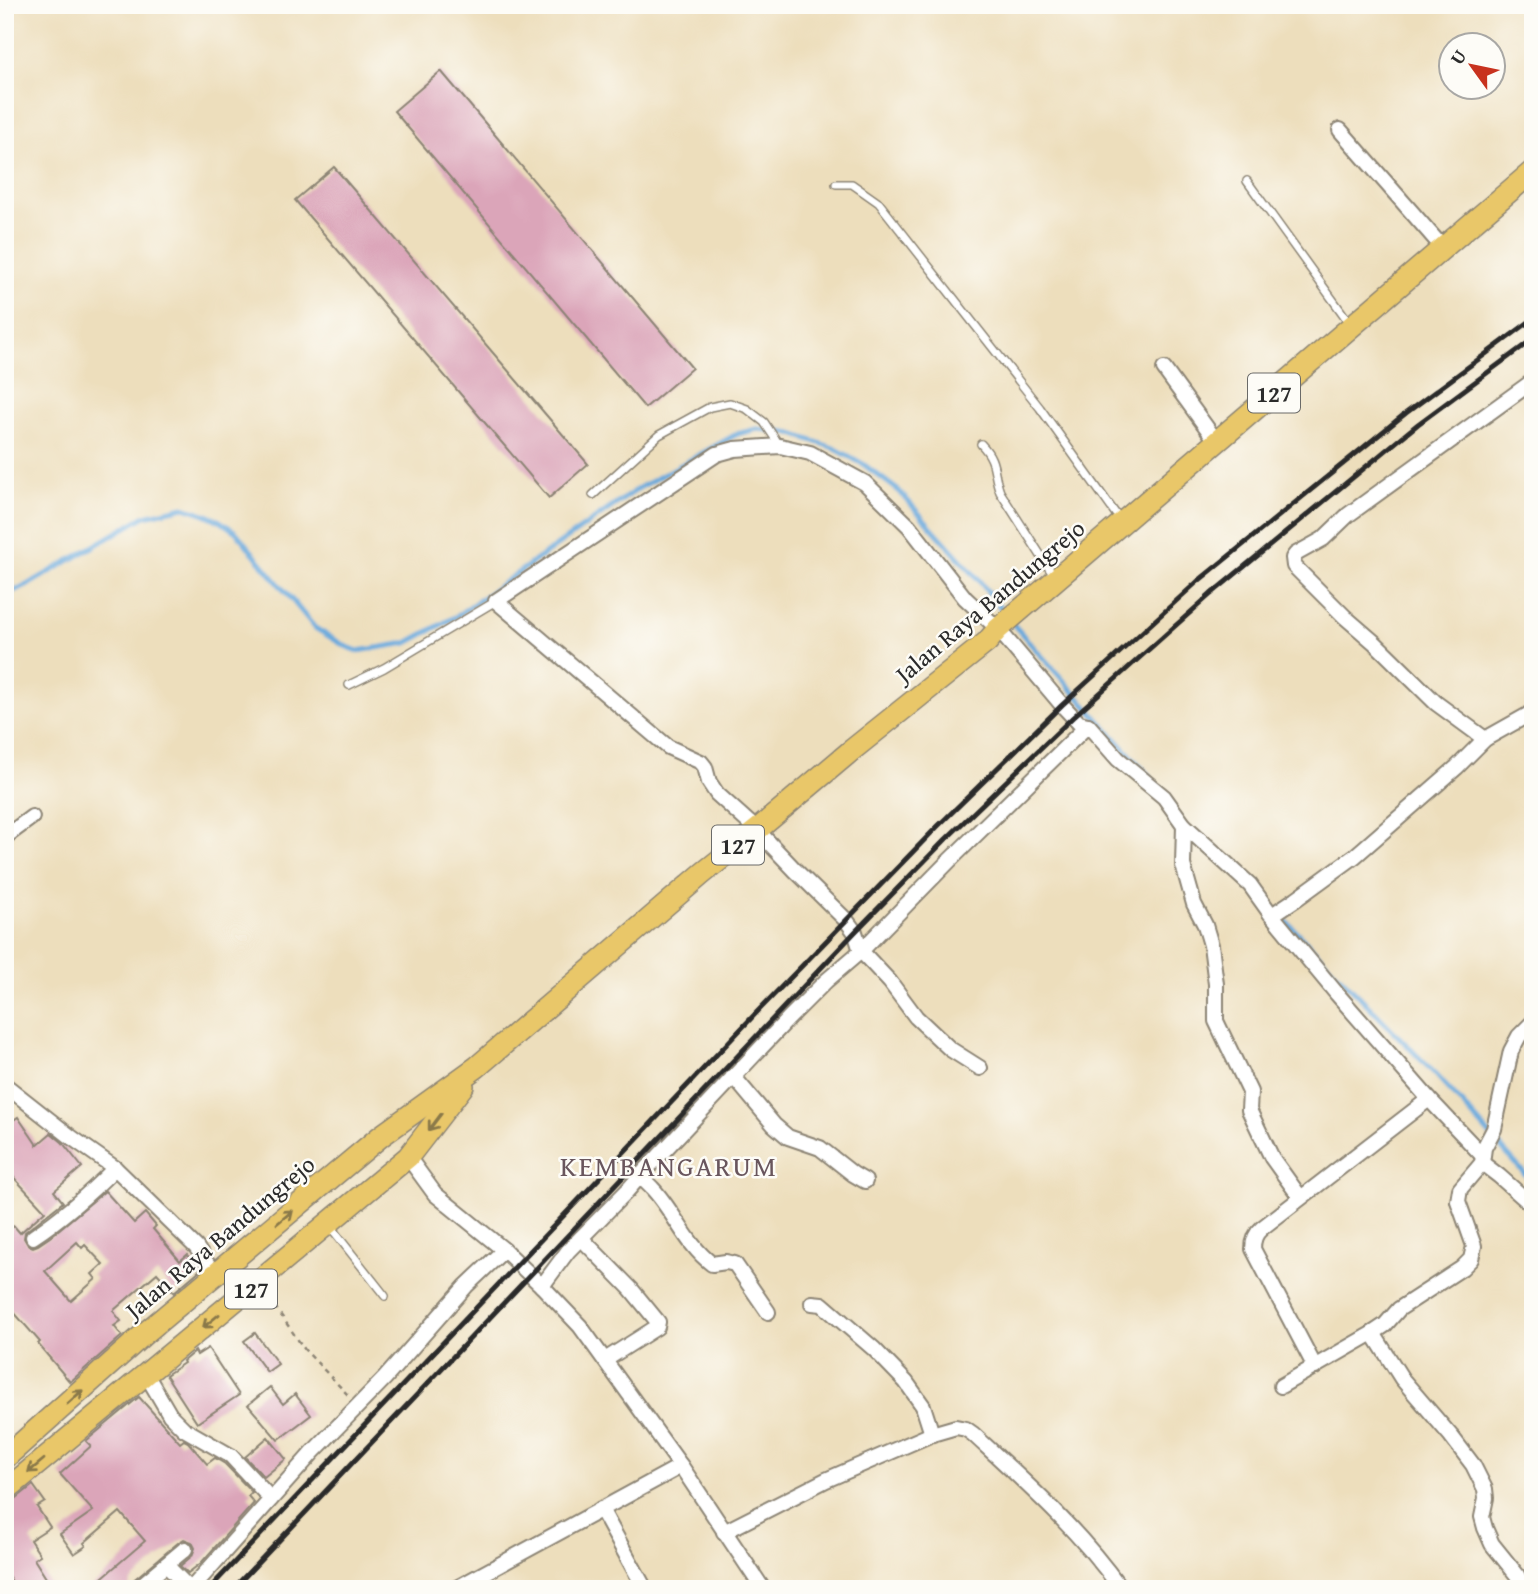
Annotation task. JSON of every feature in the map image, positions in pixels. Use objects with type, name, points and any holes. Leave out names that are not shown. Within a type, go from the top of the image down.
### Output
[{"type":"main road","name":"Jalan Raya Bandungrejo","points":[[5,1458],[144,1334],[381,1136],[477,1067],[702,874],[987,642],[1056,579],[1533,171]]},
{"type":"main road","name":"Jalan Raya Bandungrejo","points":[[5,1491],[408,1157],[477,1067]]},
{"type":"main road","points":[[253,1243],[266,1276]]},
{"type":"street","points":[[1340,130],[1443,248]]},
{"type":"street","points":[[1164,369],[1217,442]]},
{"type":"street","points":[[1485,739],[1436,703],[1294,566],[1293,558],[1533,381]]},
{"type":"street","points":[[980,1068],[950,1049],[927,1028],[862,951],[855,932],[846,920],[758,830],[717,794],[701,762],[668,747],[496,601],[717,454],[778,443],[810,453],[865,483],[909,526],[965,598],[1005,623],[1062,705],[1079,723],[1088,726],[1118,759],[1164,797],[1184,825],[1250,885],[1337,994],[1429,1099],[1499,1175],[1533,1206]]},
{"type":"street","points":[[1273,913],[1330,875],[1376,838],[1485,739],[1533,712]]},
{"type":"street","points":[[542,1286],[568,1251],[733,1076],[826,981],[862,951],[950,860],[1088,726]]},
{"type":"street","points":[[5,837],[32,817]]},
{"type":"street","points":[[1184,825],[1183,865],[1194,904],[1205,925],[1211,945],[1216,984],[1216,1021],[1250,1092],[1249,1110],[1272,1158],[1300,1198]]},
{"type":"street","points":[[1281,1386],[1374,1333],[1399,1309],[1462,1268],[1471,1259],[1474,1247],[1458,1195],[1483,1155],[1494,1129],[1511,1051],[1519,1035],[1533,1022]]},
{"type":"street","points":[[733,1076],[774,1125],[788,1136],[820,1149],[865,1181]]},
{"type":"street","points":[[5,1085],[115,1168],[196,1247],[215,1275]]},
{"type":"street","points":[[1315,1367],[1253,1249],[1254,1239],[1257,1233],[1300,1198],[1429,1099]]},
{"type":"street","points":[[408,1157],[435,1194],[505,1250],[580,1326],[681,1466],[762,1589]]},
{"type":"street","points":[[33,1237],[72,1210],[115,1168]]},
{"type":"street","points":[[640,1176],[707,1260],[712,1264],[734,1264],[768,1312]]},
{"type":"street","points":[[581,1238],[631,1289],[658,1322],[657,1327],[605,1360]]},
{"type":"street","points":[[166,1564],[191,1589],[466,1286],[505,1250]]},
{"type":"street","points":[[812,1303],[822,1304],[892,1365],[923,1406],[932,1434]]},
{"type":"street","points":[[1374,1333],[1402,1379],[1473,1465],[1485,1489],[1482,1517],[1485,1528],[1492,1544],[1517,1575],[1524,1589]]},
{"type":"street","points":[[146,1374],[170,1415],[184,1429],[232,1456],[271,1499]]},
{"type":"street","points":[[724,1532],[826,1480],[932,1434],[957,1427],[973,1434],[1049,1505],[1102,1563],[1121,1589]]},
{"type":"street","points":[[455,1589],[681,1466]]},
{"type":"street","points":[[601,1509],[645,1589]]},
{"type":"street","points":[[137,1589],[185,1549]]},
{"type":"lane","points":[[1247,181],[1352,326]]},
{"type":"lane","points":[[836,184],[852,184],[879,203],[1040,408],[1122,523]]},
{"type":"lane","points":[[593,495],[659,435],[709,407],[730,403],[747,409],[764,422],[778,443]]},
{"type":"lane","points":[[981,444],[991,455],[1000,492],[1056,579]]},
{"type":"lane","points":[[349,685],[384,668],[496,601]]},
{"type":"lane","points":[[329,1224],[385,1296]]},
{"type":"path","points":[[266,1276],[305,1350],[358,1406]]},
{"type":"building","points":[[441,71],[692,368],[645,408],[394,111]]},
{"type":"building","points":[[334,167],[588,464],[549,498],[295,200]]},
{"type":"building","points":[[18,1117],[37,1145],[51,1133],[82,1167],[54,1191],[63,1202],[25,1232],[24,1238],[28,1245],[33,1247],[50,1237],[105,1191],[134,1223],[145,1213],[156,1226],[153,1229],[180,1261],[187,1255],[200,1270],[174,1292],[157,1273],[113,1311],[121,1321],[114,1326],[122,1336],[70,1382],[12,1310],[5,1317],[5,1234],[14,1226],[20,1233],[45,1211],[5,1168],[5,1126]],"holes":[[[77,1242],[82,1248],[85,1245],[103,1264],[92,1274],[96,1279],[71,1301],[45,1271]]]},
{"type":"building","points":[[255,1333],[278,1364],[267,1372],[244,1341]]},
{"type":"building","points":[[208,1348],[239,1395],[197,1423],[166,1375],[184,1363],[195,1351],[197,1355]]},
{"type":"building","points":[[270,1387],[283,1404],[295,1394],[311,1415],[278,1440],[248,1405]]},
{"type":"building","points":[[139,1397],[180,1443],[184,1440],[188,1442],[207,1464],[215,1458],[225,1464],[252,1492],[248,1496],[254,1503],[201,1563],[188,1573],[180,1566],[192,1556],[195,1548],[192,1542],[184,1539],[131,1582],[128,1589],[89,1589],[145,1541],[120,1512],[84,1543],[86,1546],[74,1554],[60,1534],[93,1511],[60,1474],[91,1446],[86,1441]]},
{"type":"building","points":[[268,1437],[286,1459],[264,1477],[245,1457]]},
{"type":"building","points":[[33,1485],[45,1502],[37,1507],[50,1527],[30,1540],[40,1555],[34,1559],[53,1589],[17,1589],[5,1571],[5,1504]]},
{"type":"waterway","points":[[5,595],[31,583],[145,516],[184,507],[220,521],[236,532],[315,628],[358,651],[407,643],[455,617],[639,488],[737,434],[757,429],[787,432],[834,448],[863,464],[899,491],[977,578],[1007,616]]},
{"type":"waterway","points":[[1013,624],[1149,776]]},
{"type":"waterway","points":[[1283,918],[1437,1076],[1533,1183]]},
{"type":"railway","points":[[209,1589],[759,1010],[937,827],[1062,705],[1197,582],[1406,413],[1533,319]]},
{"type":"railway","points":[[233,1589],[946,839],[1073,717],[1211,594],[1418,424],[1533,339]]},
{"type":"district","name":"KEMBANGARUM","points":[[669,1165]]}]
